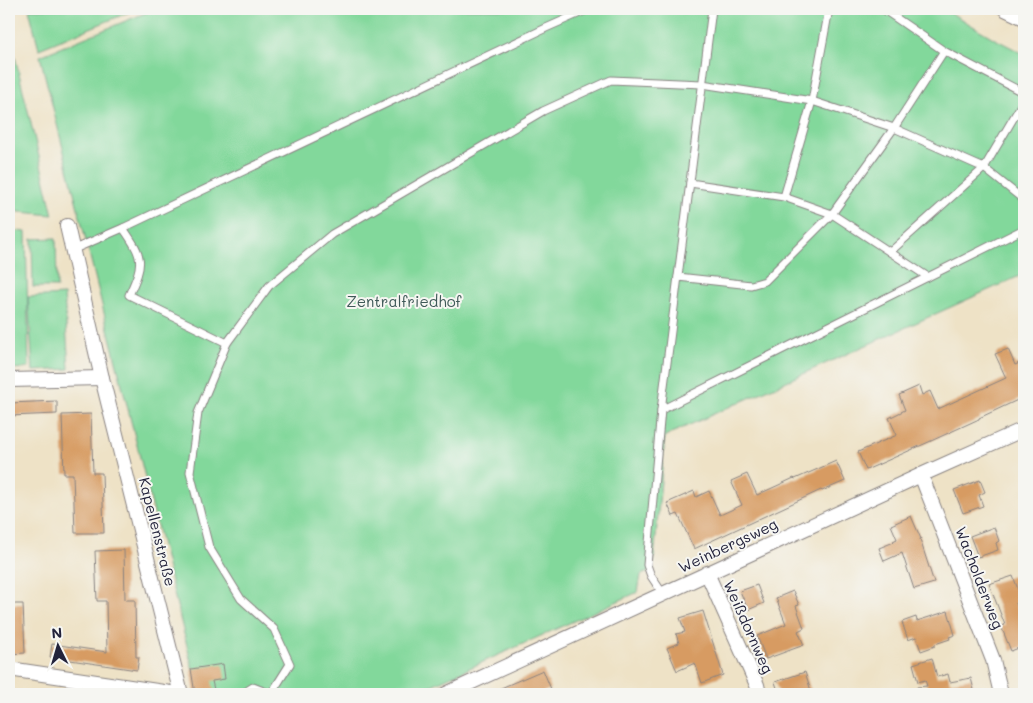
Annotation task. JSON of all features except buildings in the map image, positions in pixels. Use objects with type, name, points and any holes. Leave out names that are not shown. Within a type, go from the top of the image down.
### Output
[{"type":"street","points":[[1005,9],[1024,18]]},
{"type":"street","name":"Kapellenstraße","points":[[67,226],[102,378],[181,694]]},
{"type":"street","points":[[9,380],[102,378]]},
{"type":"street","name":"Weinbergsweg","points":[[446,694],[1024,429]]},
{"type":"street","name":"Wacholderweg","points":[[922,475],[993,660],[1001,694]]},
{"type":"street","name":"Weißdornweg","points":[[707,574],[757,685],[759,694]]},
{"type":"street","points":[[9,669],[177,694]]},
{"type":"lane","points":[[72,250],[123,228],[589,9]]},
{"type":"lane","points":[[663,594],[651,576],[647,565],[661,410],[712,9]]},
{"type":"lane","points":[[784,197],[812,101],[829,9]]},
{"type":"lane","points":[[883,9],[944,51],[1024,93]]},
{"type":"lane","points":[[678,277],[750,285],[765,281],[832,214],[894,128],[944,51]]},
{"type":"lane","points":[[242,694],[253,686],[271,694],[290,664],[274,629],[241,599],[209,547],[190,472],[198,413],[227,343],[269,286],[332,234],[543,111],[611,80],[702,84],[812,101],[894,128],[984,168],[1024,200]]},
{"type":"lane","points":[[890,252],[984,168],[1024,100]]},
{"type":"lane","points":[[690,182],[784,197],[832,214],[928,277]]},
{"type":"lane","points":[[123,228],[136,247],[140,260],[138,275],[129,295],[227,343]]},
{"type":"lane","points":[[661,410],[1024,229]]},
{"type":"green space","points":[[29,9],[137,9],[39,49]]},
{"type":"green space","name":"Zentralfriedhof","points":[[155,9],[944,9],[1024,54],[1024,274],[665,436],[653,570],[641,575],[638,592],[412,694],[199,694],[40,56]]},
{"type":"green space","points":[[9,32],[53,215],[9,211]]},
{"type":"green space","points":[[9,230],[26,232],[29,368],[9,369]]},
{"type":"green space","points":[[56,238],[57,287],[33,287],[32,239]]},
{"type":"green space","points":[[64,295],[69,369],[33,371],[28,297]]}]
